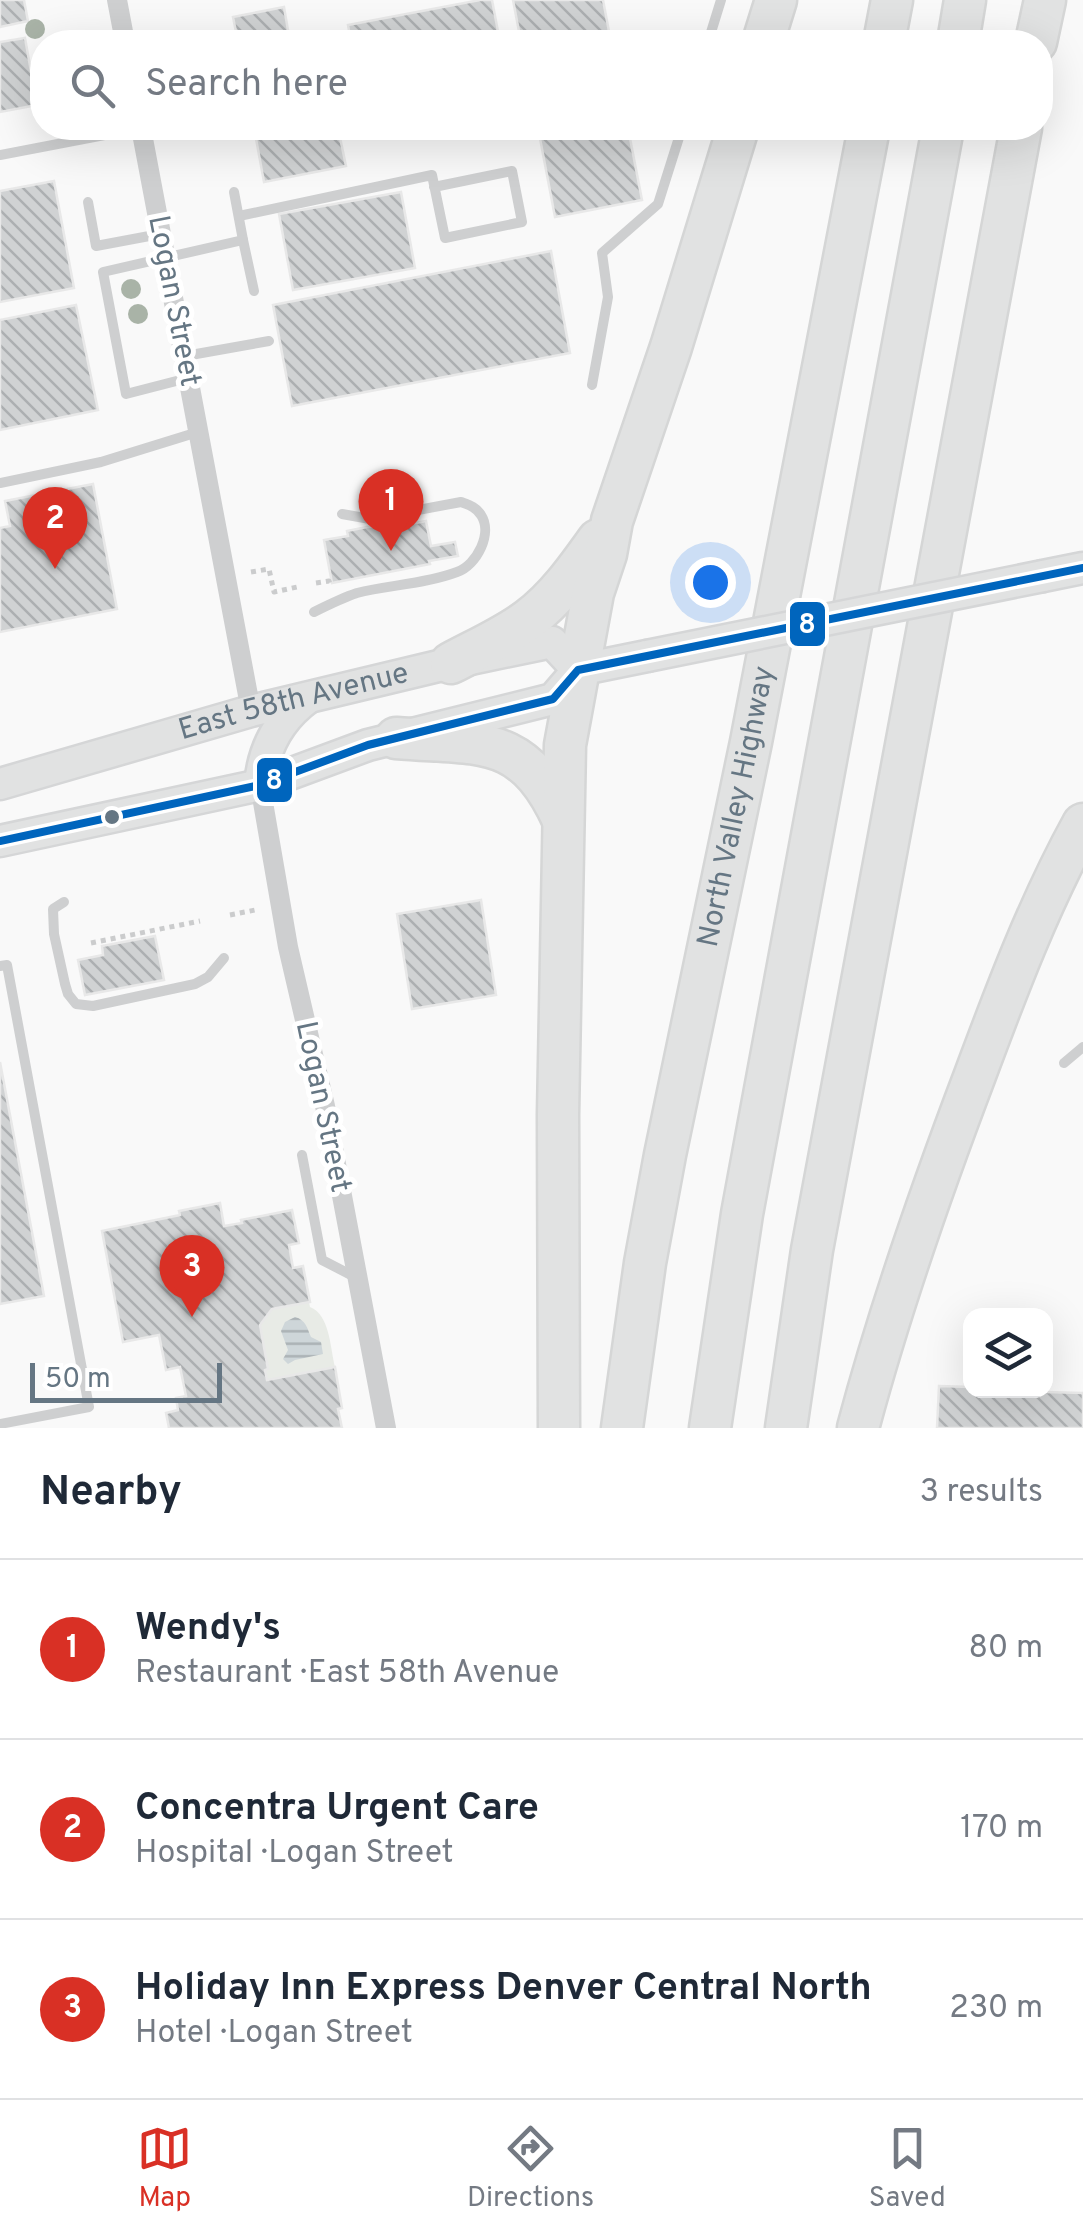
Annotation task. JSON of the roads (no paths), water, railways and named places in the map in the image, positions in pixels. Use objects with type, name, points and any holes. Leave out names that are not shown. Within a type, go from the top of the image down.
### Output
[{"type":"highway","points":[[767,30],[776,0]]},
{"type":"highway","points":[[886,30],[892,0]]},
{"type":"highway","points":[[960,30],[965,0]]},
{"type":"highway","points":[[1039,30],[1045,0]]},
{"type":"highway","points":[[559,1428],[558,1114],[565,745],[593,593],[612,520],[661,379],[734,140]]},
{"type":"highway","name":"North Valley Highway","points":[[622,1428],[665,1155],[751,742],[867,140]]},
{"type":"highway","points":[[710,1428],[742,1214],[940,140]]},
{"type":"highway","points":[[786,1428],[815,1232],[1019,140]]},
{"type":"highway","points":[[451,663],[538,612],[581,564],[612,520]]},
{"type":"highway","points":[[396,738],[486,746],[516,756],[544,784],[564,824]]},
{"type":"highway","points":[[858,1428],[951,1138],[1042,904],[1083,824]]},
{"type":"main road","name":"East 58th Avenue","points":[[0,841],[260,785],[368,745],[553,699],[578,670],[1083,568]]},
{"type":"main road","name":"East 58th Avenue","points":[[0,784],[251,710],[552,642],[578,670]]},
{"type":"main road","points":[[260,785],[267,748],[286,718],[308,698]]},
{"type":"street","points":[[116,0],[122,30]]},
{"type":"street","name":"Logan Street","points":[[143,140],[251,710]]},
{"type":"street","name":"Logan Street","points":[[260,785],[288,947],[325,1106],[386,1428]]},
{"type":"lane","points":[[712,30],[721,0]]},
{"type":"lane","points":[[0,155],[78,140]]},
{"type":"lane","points":[[592,385],[608,298],[602,253],[658,204],[678,140]]},
{"type":"lane","points":[[239,216],[432,175],[434,187],[445,238],[522,222],[512,171],[434,187]]},
{"type":"lane","points":[[234,192],[254,291]]},
{"type":"lane","points":[[88,202],[96,246],[160,234]]},
{"type":"lane","points":[[188,378],[126,394],[103,272],[243,240]]},
{"type":"lane","points":[[184,356],[269,341]]},
{"type":"lane","points":[[0,482],[101,462],[198,432]]},
{"type":"lane","points":[[314,612],[354,594],[458,572],[473,560],[486,530],[483,517],[474,507],[461,502],[370,518],[342,514]]},
{"type":"lane","points":[[64,902],[53,908],[52,921],[65,984],[76,1004],[93,1006],[195,984],[208,977],[224,958]]},
{"type":"lane","points":[[0,966],[7,965],[89,1407],[0,1424]]},
{"type":"lane","points":[[1064,1063],[1083,1047]]},
{"type":"lane","points":[[302,1155],[322,1260],[358,1278]]},
{"type":"place","name":"Wendy's","points":[[391,551]]},
{"type":"place","name":"Concentra Urgent Care","points":[[55,569]]},
{"type":"place","name":"Holiday Inn Express Denver Central North","points":[[192,1317]]}]
